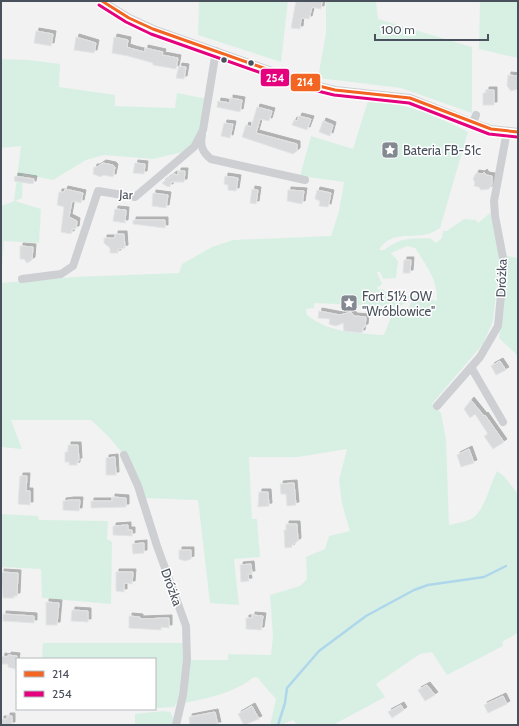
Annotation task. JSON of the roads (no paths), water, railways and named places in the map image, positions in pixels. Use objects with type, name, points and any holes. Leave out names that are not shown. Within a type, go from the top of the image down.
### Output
[{"type":"street","points":[[102,1],[135,21],[317,86],[350,92],[410,98],[473,123],[518,132]]},
{"type":"street","name":"Jar","points":[[22,279],[62,274],[72,266],[98,191],[135,197],[194,147],[203,130],[216,51]]},
{"type":"street","points":[[473,123],[476,115]]},
{"type":"street","points":[[203,130],[201,143],[204,154],[211,159],[305,180]]},
{"type":"street","name":"Dróżka","points":[[437,406],[480,357],[498,326],[504,263],[496,222],[494,201],[507,131]]},
{"type":"street","points":[[471,367],[503,422]]},
{"type":"street","name":"Dróżka","points":[[124,455],[140,494],[186,626],[186,659],[183,695],[176,725]]},
{"type":"waterway","points":[[278,725],[285,703],[287,688],[319,651],[366,616],[414,590],[428,585],[484,577],[506,566]]},
{"type":"place","name":"Bateria FB-51c","points":[[390,150]]},
{"type":"place","name":"Fort 51½ OW \"Wróblowice\"","points":[[349,303]]}]
